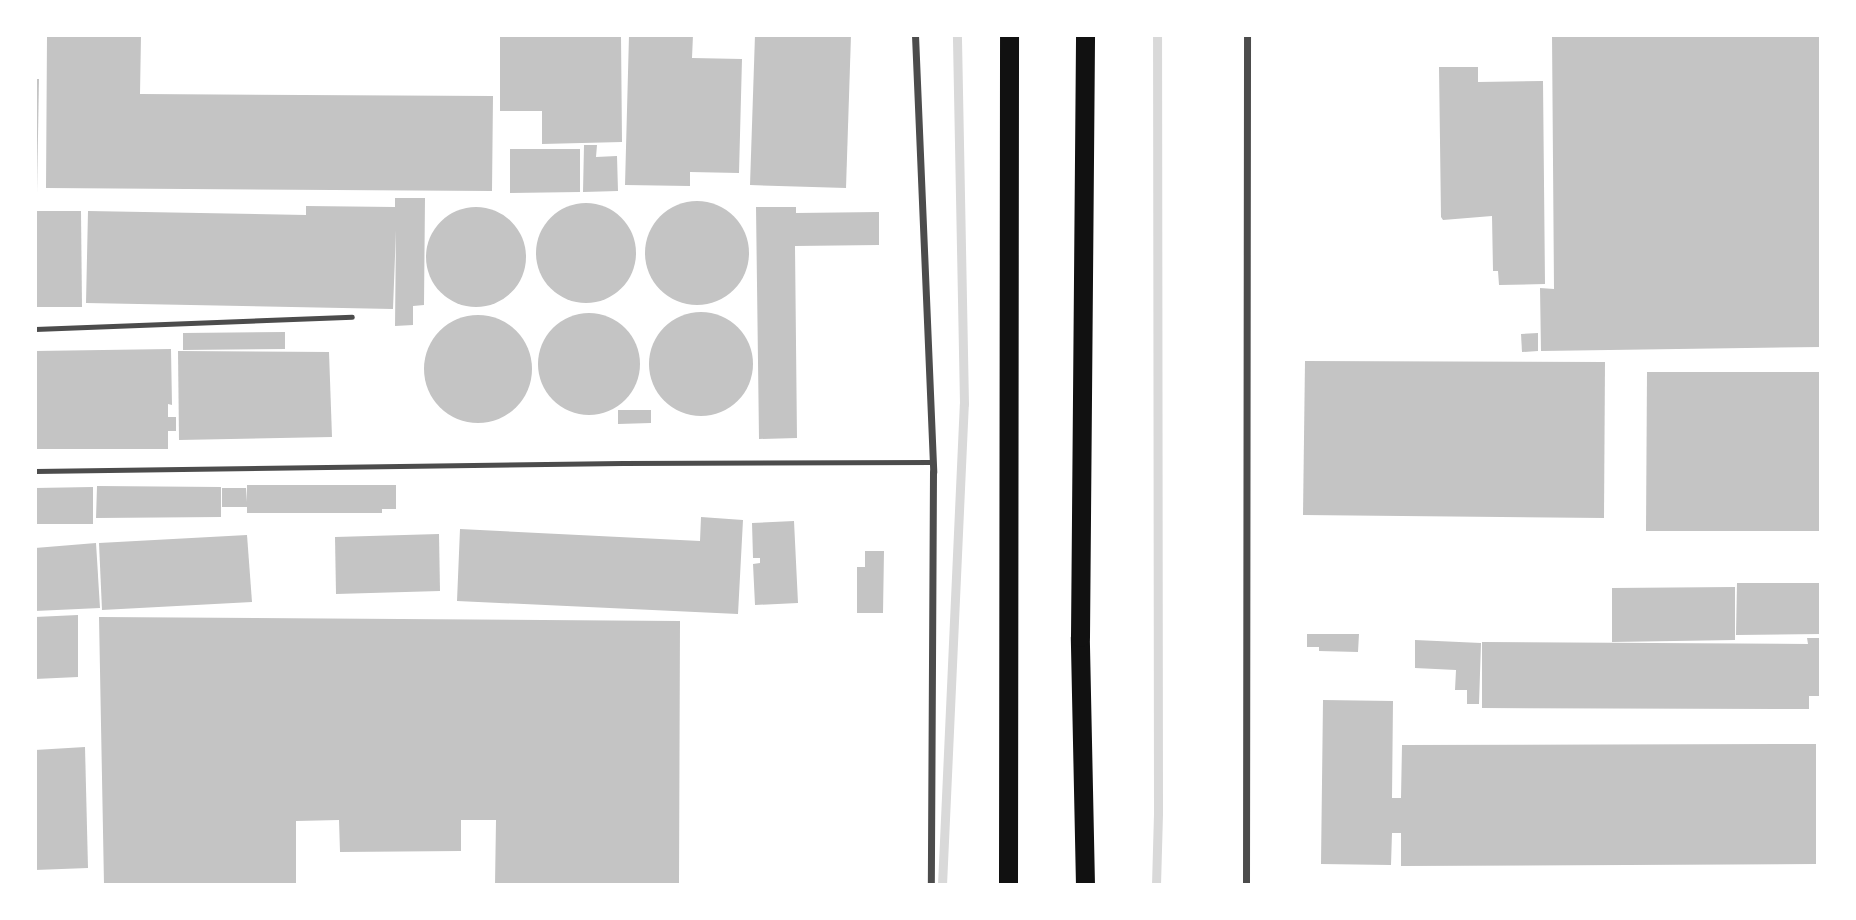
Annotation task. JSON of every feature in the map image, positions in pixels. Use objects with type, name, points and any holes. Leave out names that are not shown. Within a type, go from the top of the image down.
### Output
[{"type":"highway","points":[[1008,885],[1009,35]]},
{"type":"highway","points":[[1085,35],[1080,637],[1085,885]]},
{"type":"street","points":[[915,35],[933,463],[931,885]]},
{"type":"street","points":[[1246,885],[1248,35]]},
{"type":"lane","points":[[35,329],[352,317]]},
{"type":"lane","points":[[35,471],[623,463],[933,463]]},
{"type":"building","points":[[47,35],[141,35],[140,94],[493,96],[492,191],[46,188]]},
{"type":"building","points":[[500,35],[621,35],[622,142],[542,144],[542,111],[500,111]]},
{"type":"building","points":[[629,35],[693,35],[692,58],[742,59],[739,173],[690,172],[690,186],[625,185]]},
{"type":"building","points":[[755,35],[851,35],[846,188],[750,185]]},
{"type":"building","points":[[1552,35],[1821,35],[1821,347],[1541,351],[1540,288],[1554,289]]},
{"type":"building","points":[[1439,67],[1478,67],[1478,82],[1543,81],[1545,284],[1499,285],[1498,271],[1493,271],[1492,216],[1443,220],[1441,217]]},
{"type":"building","points":[[35,79],[39,79],[37,193],[35,193]]},
{"type":"building","points":[[584,145],[597,145],[596,157],[617,156],[618,191],[583,192]]},
{"type":"building","points":[[510,149],[580,149],[580,192],[510,193]]},
{"type":"building","points":[[395,198],[425,198],[424,305],[413,306],[413,325],[395,326],[396,230],[393,309],[86,303],[88,211],[306,215],[306,206],[395,207]]},
{"type":"building","points":[[697,201],[717,205],[734,216],[745,233],[749,253],[745,273],[734,290],[717,301],[697,305],[677,301],[660,290],[649,273],[645,253],[649,233],[660,216],[677,205]]},
{"type":"building","points":[[586,203],[605,207],[621,218],[632,234],[636,253],[632,272],[621,288],[605,299],[586,303],[567,299],[551,288],[540,272],[536,253],[540,234],[551,218],[567,207]]},
{"type":"building","points":[[476,207],[495,211],[511,222],[522,238],[526,257],[522,276],[511,292],[495,303],[476,307],[457,303],[441,292],[430,276],[426,257],[430,238],[441,222],[457,211]]},
{"type":"building","points":[[756,207],[796,207],[796,213],[879,212],[879,245],[795,246],[797,438],[759,439]]},
{"type":"building","points":[[35,211],[81,211],[82,307],[35,307]]},
{"type":"building","points":[[701,312],[721,316],[738,327],[749,344],[753,364],[749,384],[738,401],[721,412],[701,416],[681,412],[664,401],[653,384],[649,364],[653,344],[664,327],[681,316]]},
{"type":"building","points":[[589,313],[609,317],[625,328],[636,344],[640,364],[636,384],[625,400],[609,411],[589,415],[569,411],[553,400],[542,384],[538,364],[542,344],[553,328],[569,317]]},
{"type":"building","points":[[478,315],[499,319],[516,331],[528,348],[532,369],[528,390],[516,407],[499,419],[478,423],[457,419],[440,407],[428,390],[424,369],[428,348],[440,331],[457,319]]},
{"type":"building","points":[[285,332],[285,349],[183,350],[183,333]]},
{"type":"building","points":[[1538,333],[1538,351],[1522,352],[1521,334]]},
{"type":"building","points":[[171,349],[172,405],[168,404],[168,417],[176,417],[176,431],[168,431],[168,449],[35,449],[35,351]]},
{"type":"building","points":[[178,351],[329,352],[332,437],[179,440]]},
{"type":"building","points":[[1305,361],[1605,362],[1604,518],[1303,515]]},
{"type":"building","points":[[1647,372],[1821,372],[1821,531],[1646,531]]},
{"type":"building","points":[[618,410],[651,410],[651,423],[618,424]]},
{"type":"building","points":[[247,485],[396,485],[396,509],[382,509],[382,513],[247,513],[247,507],[222,507],[222,488],[246,488],[247,502]]},
{"type":"building","points":[[97,486],[221,487],[221,517],[96,518]]},
{"type":"building","points":[[93,487],[93,524],[35,524],[35,488]]},
{"type":"building","points":[[701,517],[743,520],[738,614],[457,601],[460,529],[700,541]]},
{"type":"building","points":[[794,521],[798,603],[755,605],[753,564],[760,563],[760,558],[753,558],[752,523]]},
{"type":"building","points":[[439,534],[440,591],[336,594],[335,537]]},
{"type":"building","points":[[247,535],[252,602],[102,610],[99,543]]},
{"type":"building","points":[[96,543],[100,608],[35,611],[35,548]]},
{"type":"building","points":[[865,551],[884,551],[883,613],[857,613],[857,567],[865,567]]},
{"type":"building","points":[[1737,583],[1821,583],[1821,634],[1736,635]]},
{"type":"building","points":[[1735,587],[1735,640],[1612,642],[1612,588]]},
{"type":"building","points":[[78,615],[78,677],[35,679],[35,617]]},
{"type":"building","points":[[99,617],[680,621],[679,885],[495,885],[496,820],[461,820],[461,851],[340,852],[339,820],[296,821],[296,885],[104,885]]},
{"type":"building","points":[[1307,634],[1359,634],[1358,652],[1319,651],[1319,647],[1307,647]]},
{"type":"building","points":[[1807,638],[1821,638],[1821,696],[1809,696],[1809,709],[1482,708],[1482,642],[1808,644]]},
{"type":"building","points":[[1415,640],[1481,643],[1479,704],[1467,704],[1467,690],[1455,690],[1456,670],[1415,668]]},
{"type":"building","points":[[1323,700],[1393,701],[1392,798],[1401,798],[1402,745],[1816,744],[1816,864],[1401,866],[1401,833],[1392,833],[1391,865],[1321,864]]},
{"type":"building","points":[[85,747],[88,868],[35,870],[35,750]]},
{"type":"waterway","points":[[942,885],[964,404],[957,35]]},
{"type":"waterway","points":[[1156,885],[1157,35]]}]
